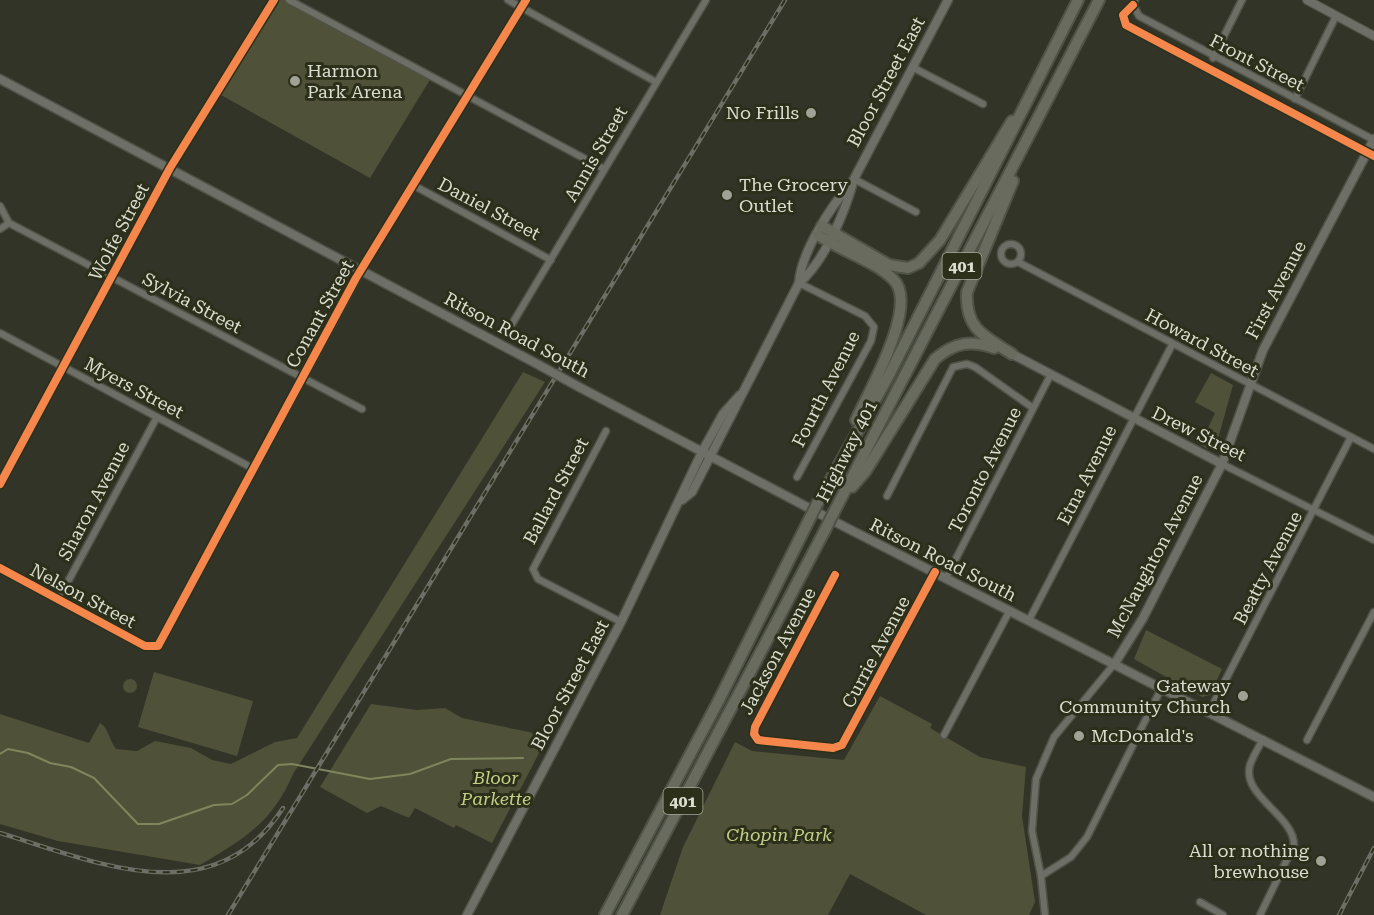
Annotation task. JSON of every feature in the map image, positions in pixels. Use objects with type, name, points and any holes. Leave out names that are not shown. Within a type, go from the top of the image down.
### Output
[{"type":"highway","name":"Highway 401","points":[[605,915],[719,700],[829,480],[888,376],[1034,92],[1078,0]]},
{"type":"highway","name":"Highway 401","points":[[622,915],[824,532],[1099,0]]},
{"type":"highway","points":[[830,237],[889,265],[908,268],[920,263],[940,240],[1002,135],[1034,92]]},
{"type":"highway","points":[[1012,354],[983,336],[970,320],[966,310],[967,292],[1038,120]]},
{"type":"highway","points":[[820,230],[896,281],[902,297],[902,310],[896,330],[829,480]]},
{"type":"highway","points":[[840,500],[865,472],[925,372],[946,349],[962,343],[976,342],[1012,354]]},
{"type":"main road","name":"Bloor Street East","points":[[681,501],[692,492],[733,417],[740,395],[799,284],[811,273],[847,204],[854,179],[948,0]]},
{"type":"main road","name":"Ritson Road South","points":[[0,79],[711,457],[1374,796]]},
{"type":"main road","name":"First Avenue","points":[[1222,464],[1263,350],[1374,140]]},
{"type":"main road","name":"Bloor Street East","points":[[799,284],[800,270],[820,230],[836,200],[854,179]]},
{"type":"main road","name":"Drew Street","points":[[1012,354],[1050,376],[1222,464]]},
{"type":"main road","name":"Bloor Street East","points":[[467,915],[621,622],[681,501],[684,487],[702,452],[723,414],[740,395]]},
{"type":"main road","name":"McNaughton Avenue","points":[[1115,663],[1134,635],[1222,464]]},
{"type":"street","name":"Wolfe Street","points":[[0,484],[170,168],[274,0]]},
{"type":"street","points":[[289,0],[604,169]]},
{"type":"street","points":[[508,0],[656,82]]},
{"type":"street","name":"Conant Street","points":[[154,648],[162,642],[361,270],[526,0]]},
{"type":"street","name":"Annis Street","points":[[512,324],[706,0]]},
{"type":"street","points":[[1214,58],[1242,0]]},
{"type":"street","points":[[1306,0],[1374,36]]},
{"type":"street","name":"Front Street","points":[[1134,2],[1138,16],[1214,58],[1374,140]]},
{"type":"street","points":[[1295,99],[1336,16]]},
{"type":"street","points":[[912,67],[983,104]]},
{"type":"street","points":[[854,179],[916,212]]},
{"type":"street","name":"Daniel Street","points":[[413,185],[551,260]]},
{"type":"street","points":[[0,206],[9,223],[0,229]]},
{"type":"street","name":"Sylvia Street","points":[[9,223],[362,409]]},
{"type":"street","name":"Howard Street","points":[[1018,261],[1172,345],[1374,449]]},
{"type":"street","name":"Fourth Avenue","points":[[797,477],[871,341],[874,327],[865,316],[799,284]]},
{"type":"street","name":"Myers Street","points":[[0,333],[254,469]]},
{"type":"street","name":"Etna Avenue","points":[[1029,620],[1172,345]]},
{"type":"street","points":[[887,496],[952,367],[967,364],[975,367],[1033,408]]},
{"type":"street","name":"Toronto Avenue","points":[[946,578],[1050,376]]},
{"type":"street","name":"Sharon Avenue","points":[[58,600],[157,417]]},
{"type":"street","name":"Ballard Street","points":[[606,431],[533,565],[533,573],[538,579],[621,622]]},
{"type":"street","name":"Beatty Avenue","points":[[1209,712],[1316,509],[1351,437]]},
{"type":"street","name":"Drew Street","points":[[1222,464],[1374,540]]},
{"type":"street","name":"Nelson Street","points":[[0,568],[145,646],[154,648]]},
{"type":"street","name":"Currie Avenue","points":[[758,740],[833,748],[842,745],[935,572]]},
{"type":"street","name":"Jackson Avenue","points":[[758,740],[754,734],[755,727],[835,575]]},
{"type":"street","points":[[944,735],[1010,610]]},
{"type":"street","points":[[1307,740],[1374,612]]},
{"type":"street","points":[[1045,915],[1041,876],[1032,831],[1032,805],[1043,757],[1058,730],[1115,663]]},
{"type":"street","points":[[1041,876],[1071,857],[1087,837],[1162,687]]},
{"type":"street","points":[[1260,915],[1294,845],[1289,828],[1251,782],[1250,766],[1263,739]]},
{"type":"street","points":[[1200,902],[1223,915]]},
{"type":"green space","points":[[278,0],[284,0],[431,78],[370,178],[221,95]]},
{"type":"green space","points":[[523,372],[545,382],[293,774],[276,805],[255,828],[230,847],[200,865],[58,841],[0,824],[0,714],[89,743],[100,723],[116,749],[137,751],[155,741],[191,748],[212,760],[231,764],[275,742],[297,738]]},
{"type":"green space","points":[[1211,373],[1233,385],[1216,446],[1208,449],[1200,445],[1215,413],[1195,402]]},
{"type":"green space","points":[[1146,630],[1222,669],[1210,695],[1202,697],[1134,659]]},
{"type":"green space","points":[[154,672],[253,701],[237,756],[138,727]]},
{"type":"green space","points":[[127,679],[133,679],[137,686],[133,693],[127,693],[123,689],[123,683]]},
{"type":"green space","name":"Chopin Park","points":[[880,696],[932,724],[930,728],[980,757],[1026,767],[1022,816],[1035,902],[1029,915],[926,915],[850,874],[828,915],[660,915],[683,847],[735,742],[752,751],[844,760]]},
{"type":"green space","name":"Bloor Parkette","points":[[371,704],[417,710],[445,708],[462,718],[548,736],[492,843],[456,825],[454,828],[415,808],[409,818],[381,806],[367,813],[320,787]]},
{"type":"waterway","points":[[0,754],[8,749],[28,753],[50,763],[71,767],[94,778],[138,824],[159,824],[214,805],[232,804],[247,795],[278,765],[292,764],[370,779],[410,774],[451,759],[523,758]]},
{"type":"railway","points":[[228,915],[785,0]]},
{"type":"railway","points":[[0,833],[76,857],[114,866],[152,872],[189,871],[223,861],[255,841],[283,808]]},
{"type":"railway","points":[[1339,915],[1374,848]]},
{"type":"cycle path","points":[[0,484],[170,168],[274,0]]},
{"type":"cycle path","points":[[0,568],[145,646],[158,646],[356,278],[526,0]]},
{"type":"cycle path","points":[[1133,5],[1123,15],[1126,25],[1374,156]]},
{"type":"cycle path","points":[[835,575],[755,727],[754,734],[758,740],[833,748],[842,745],[935,572]]},
{"type":"place","name":"Harmon Park Arena","points":[[295,81]]},
{"type":"place","name":"No Frills","points":[[811,113]]},
{"type":"place","name":"The Grocery Outlet","points":[[727,195]]},
{"type":"place","name":"Gateway Community Church","points":[[1243,696]]},
{"type":"place","name":"McDonald's","points":[[1079,736]]},
{"type":"place","name":"All or nothing brewhouse","points":[[1321,861]]}]
